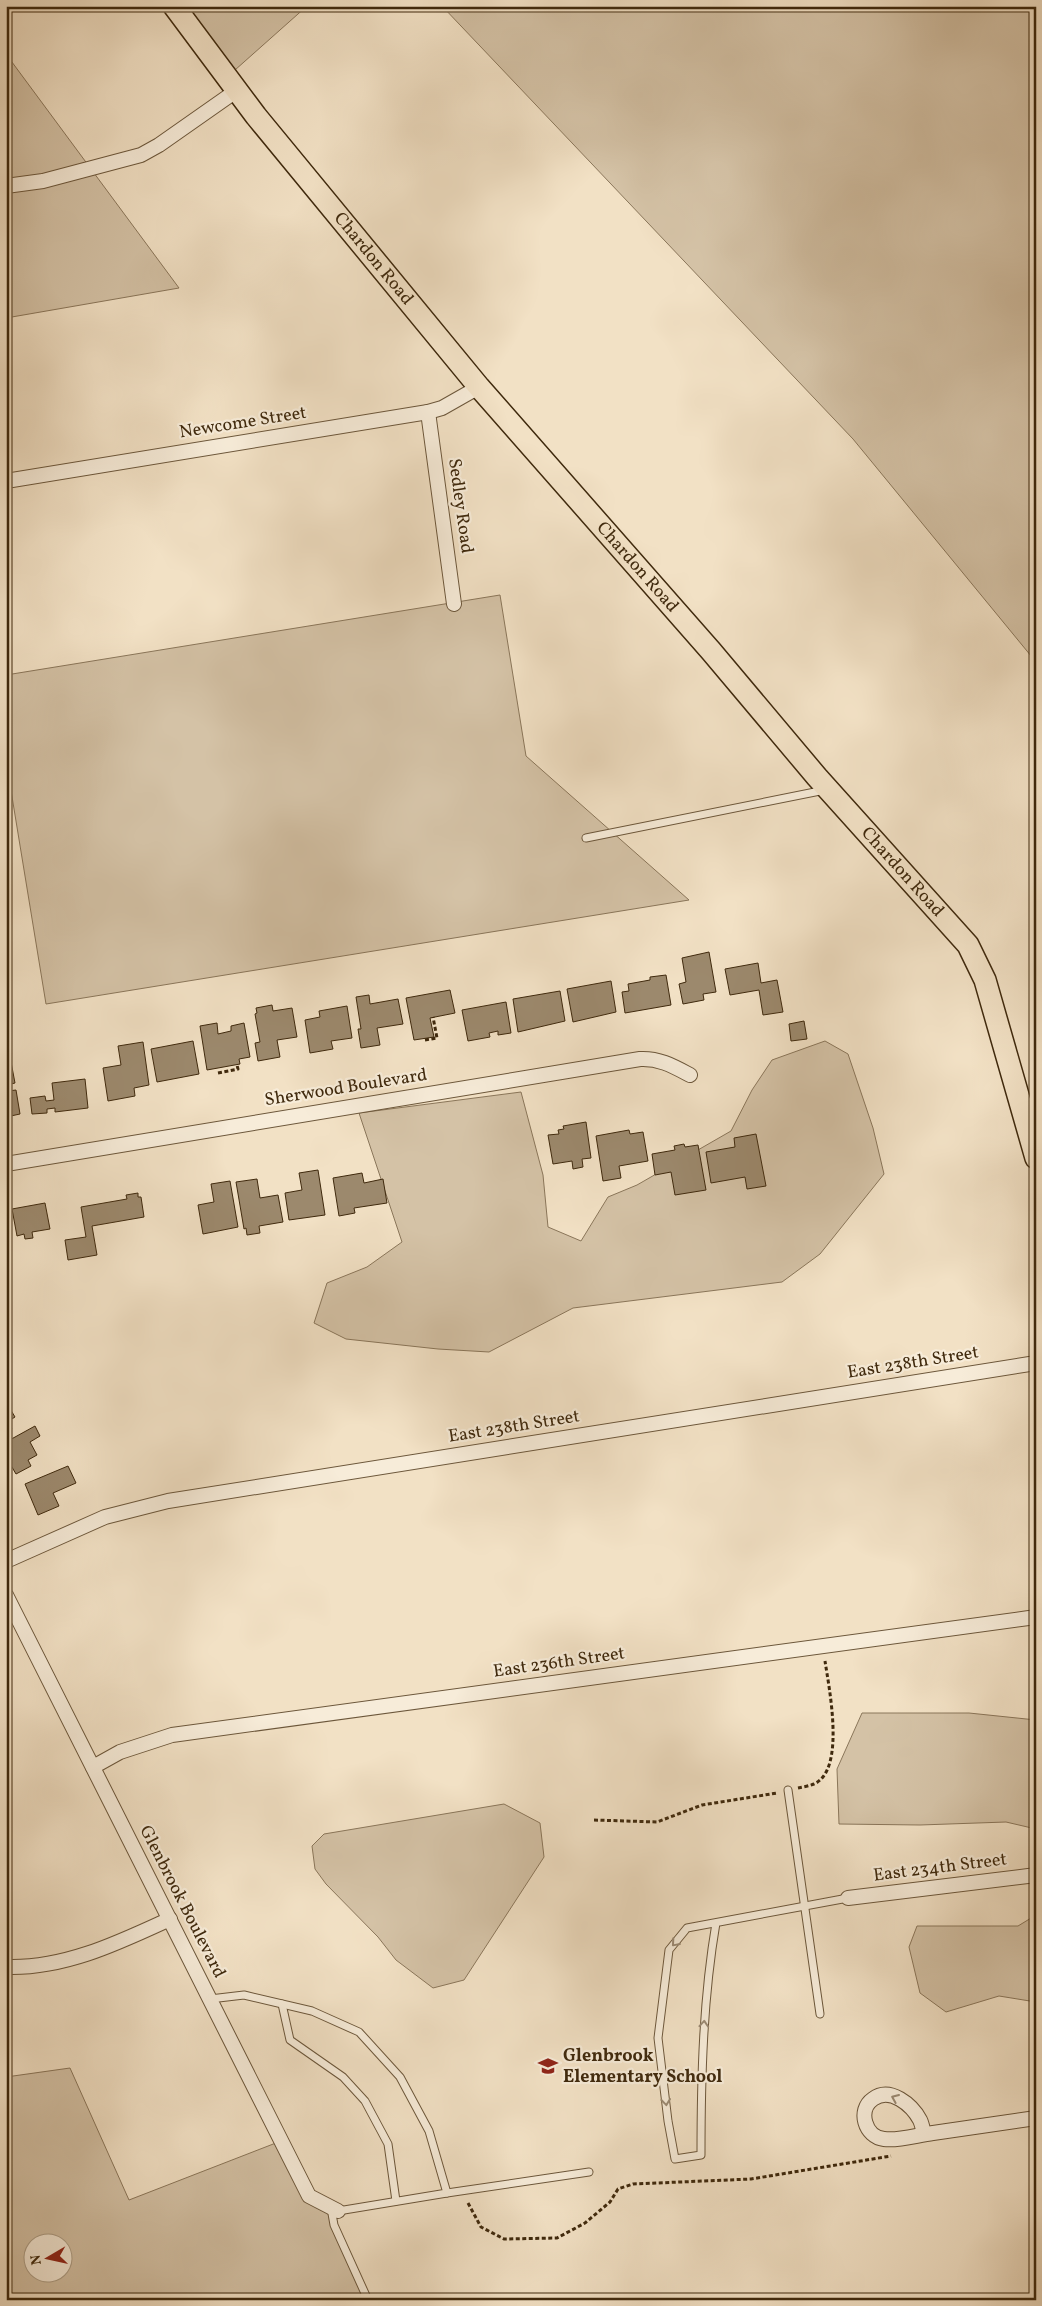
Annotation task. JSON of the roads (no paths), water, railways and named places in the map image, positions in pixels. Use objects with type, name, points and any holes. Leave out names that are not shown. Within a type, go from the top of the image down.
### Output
[{"type":"main road","name":"Chardon Road","points":[[174,6],[236,91],[479,386],[711,651],[828,789],[968,945],[985,980],[1036,1158]]},
{"type":"street","points":[[6,186],[43,180],[140,155],[159,145],[236,91]]},
{"type":"street","name":"Newcome Street","points":[[6,481],[428,412],[442,408],[479,386]]},
{"type":"street","name":"Sedley Road","points":[[428,412],[454,604]]},
{"type":"street","name":"Sherwood Boulevard","points":[[6,1164],[630,1060],[657,1060],[690,1075]]},
{"type":"street","name":"East 238th Street","points":[[6,1560],[105,1518],[168,1501],[1036,1363]]},
{"type":"street","name":"Glenbrook Boulevard","points":[[6,1596],[309,2196],[334,2209]]},
{"type":"street","name":"East 236th Street","points":[[93,1767],[126,1750],[172,1735],[1036,1617]]},
{"type":"street","name":"East 234th Street","points":[[848,1898],[1036,1875]]},
{"type":"street","points":[[6,1967],[30,1968],[106,1949],[170,1920]]},
{"type":"street","points":[[924,2134],[1036,2118]]},
{"type":"lane","points":[[586,838],[828,789]]},
{"type":"lane","points":[[788,1790],[820,2014]]},
{"type":"lane","points":[[716,1923],[709,1963],[701,2071],[701,2155],[675,2159],[668,2121],[658,2038],[669,1950],[688,1928],[848,1898]]},
{"type":"lane","points":[[210,1999],[244,1995],[312,2011],[359,2032],[400,2077],[428,2131],[447,2193]]},
{"type":"lane","points":[[282,2004],[290,2040],[343,2077],[365,2101],[388,2144],[396,2201]]},
{"type":"lane","points":[[368,2300],[334,2225],[334,2209],[589,2172]]},
{"type":"place","name":"Glenbrook Elementary School","points":[[548,2066]]}]
